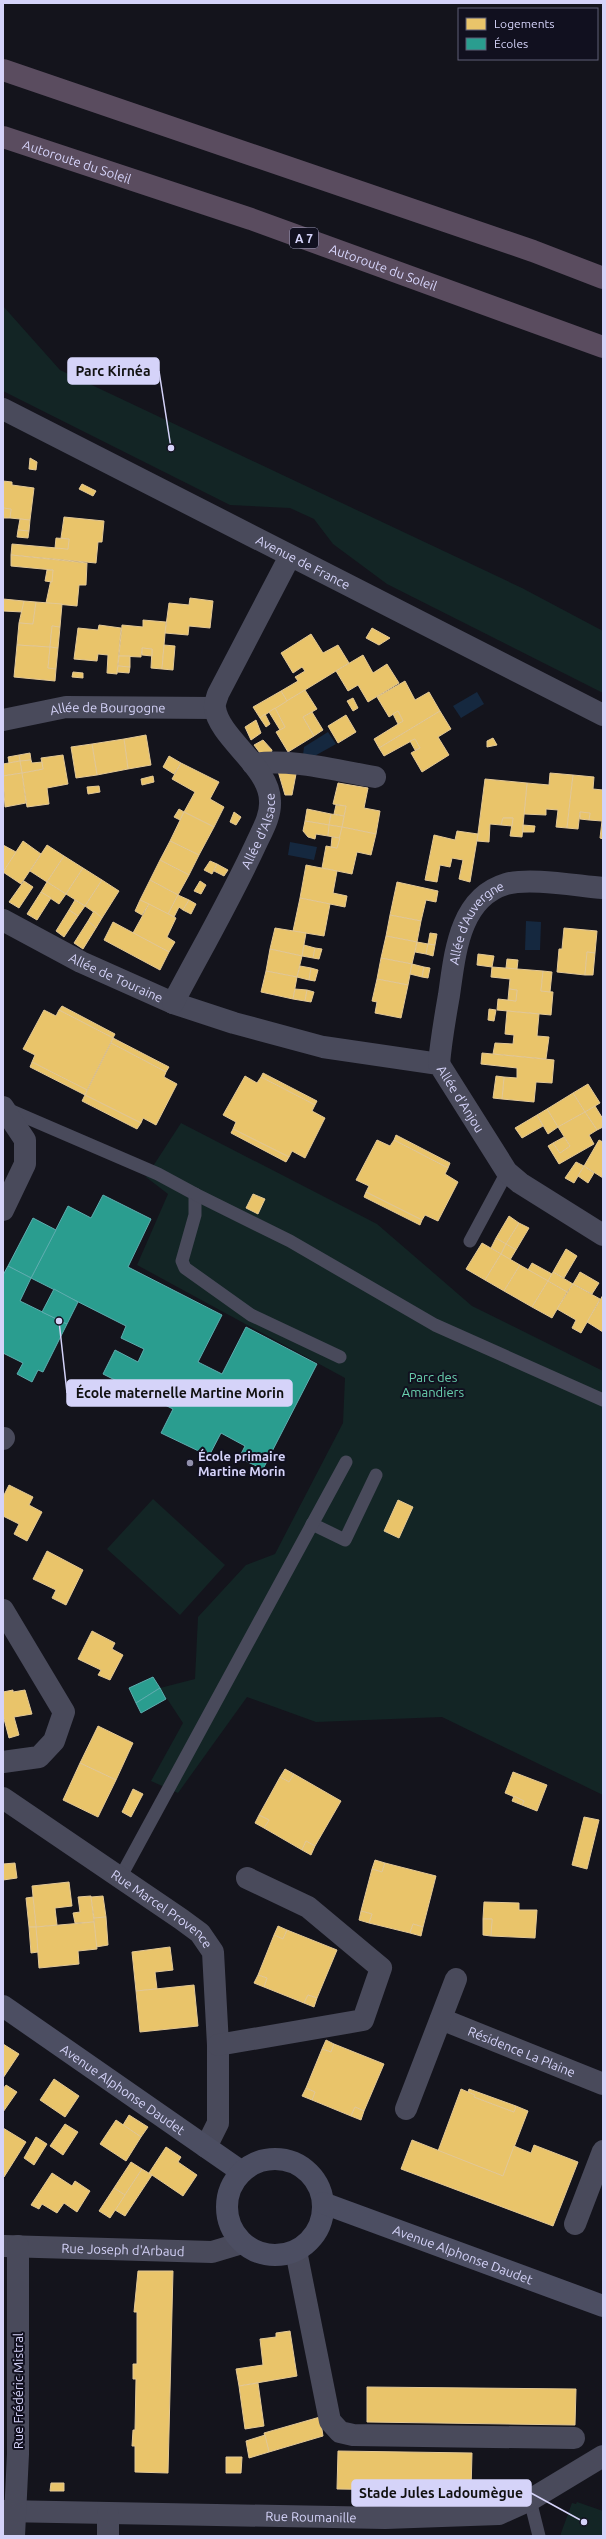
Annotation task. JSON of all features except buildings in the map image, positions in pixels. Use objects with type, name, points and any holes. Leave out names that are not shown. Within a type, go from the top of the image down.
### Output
[{"type":"highway","points":[[3,70],[533,250],[603,278]]},
{"type":"highway","name":"Autoroute du Soleil","points":[[3,137],[251,218],[603,347]]},
{"type":"main road","name":"Avenue Alphonse Daudet","points":[[3,2006],[242,2172]]},
{"type":"main road","points":[[279,2159],[293,2162],[304,2169],[314,2178],[320,2190],[323,2203],[322,2218],[317,2232],[309,2243],[296,2251],[282,2255],[267,2256],[254,2251],[242,2243],[232,2231],[227,2215],[227,2200],[232,2184],[242,2172],[253,2164],[266,2160],[279,2159]]},
{"type":"main road","name":"Avenue Alphonse Daudet","points":[[323,2203],[603,2306]]},
{"type":"street","name":"Avenue de France","points":[[3,409],[603,715]]},
{"type":"street","points":[[214,708],[218,694],[290,556]]},
{"type":"street","name":"Allée de Bourgogne","points":[[3,720],[66,707],[214,708]]},
{"type":"street","name":"Allée d'Alsace","points":[[173,1003],[248,862],[268,817],[270,801],[269,794],[254,764],[221,723],[214,708]]},
{"type":"street","points":[[254,764],[271,761],[375,777]]},
{"type":"street","name":"Allée d'Auvergne","points":[[439,1064],[458,939],[473,909],[484,895],[507,883],[523,881],[603,888]]},
{"type":"street","name":"Allée de Touraine","points":[[6,929],[173,1003],[234,1023]]},
{"type":"street","name":"Allée d'Anjou","points":[[234,1023],[323,1047],[439,1064],[506,1172],[520,1183],[603,1236]]},
{"type":"street","points":[[3,1107],[25,1140],[25,1164],[3,1210]]},
{"type":"street","points":[[3,1610],[64,1712],[54,1741],[39,1757],[3,1762]]},
{"type":"street","name":"Rue Marcel Provence","points":[[3,1798],[200,1933],[214,1952],[218,2045],[218,2123],[206,2147]]},
{"type":"street","points":[[218,2045],[364,2020],[381,1968],[308,1906],[247,1878]]},
{"type":"street","points":[[406,2109],[456,1979]]},
{"type":"street","name":"Résidence La Plaine","points":[[441,2019],[603,2084]]},
{"type":"street","points":[[575,2224],[603,2151]]},
{"type":"street","name":"Rue Joseph d'Arbaud","points":[[10,2246],[212,2252],[242,2243]]},
{"type":"street","name":"Rue Frédéric Mistral","points":[[10,2246],[18,2454],[9,2511],[14,2536]]},
{"type":"street","points":[[296,2251],[330,2421],[340,2432],[353,2435],[574,2438]]},
{"type":"street","name":"Rue Roumanille","points":[[9,2511],[385,2518],[499,2514],[530,2500],[603,2456]]},
{"type":"street","points":[[108,2514],[108,2536]]},
{"type":"lane","points":[[3,1107],[158,1174],[290,1241],[435,1324],[603,1400]]},
{"type":"lane","points":[[470,1241],[506,1172]]},
{"type":"lane","points":[[195,1194],[195,1215],[182,1261],[185,1268],[251,1315],[340,1357]]},
{"type":"lane","points":[[120,1878],[346,1462]]},
{"type":"lane","points":[[312,1524],[346,1540],[376,1476]]},
{"type":"lane","points":[[530,2500],[539,2536]]},
{"type":"green space","points":[[3,306],[60,370],[522,588],[603,631],[603,693],[387,584],[333,544],[314,519],[290,508],[230,505],[3,391]]},
{"type":"green space","name":"Parc des Amandiers","points":[[181,1123],[377,1224],[472,1306],[603,1371],[603,1795],[442,1717],[316,1722],[247,1697],[178,1793],[151,1781],[183,1723],[160,1688],[195,1679],[198,1617],[246,1565],[275,1554],[343,1423],[345,1378],[137,1265],[168,1194],[146,1177]]},
{"type":"green space","points":[[153,1499],[225,1565],[180,1615],[107,1549]]},
{"type":"green space","points":[[577,2502],[603,2511],[603,2536],[560,2536],[572,2503],[576,2504]]},
{"type":"water","points":[[477,692],[484,704],[461,718],[453,706]]},
{"type":"water","points":[[328,732],[336,744],[311,758],[303,755],[304,747]]},
{"type":"water","points":[[290,842],[317,847],[314,860],[288,855]]},
{"type":"water","points":[[526,921],[541,922],[540,950],[525,950]]},
{"type":"place","name":"Parc Kirnéa","points":[[171,448]]},
{"type":"place","name":"École maternelle Martine Morin","points":[[59,1321]]},
{"type":"place","name":"École primaire Martine Morin","points":[[190,1463]]},
{"type":"place","name":"Stade Jules Ladoumègue","points":[[584,2522]]}]
